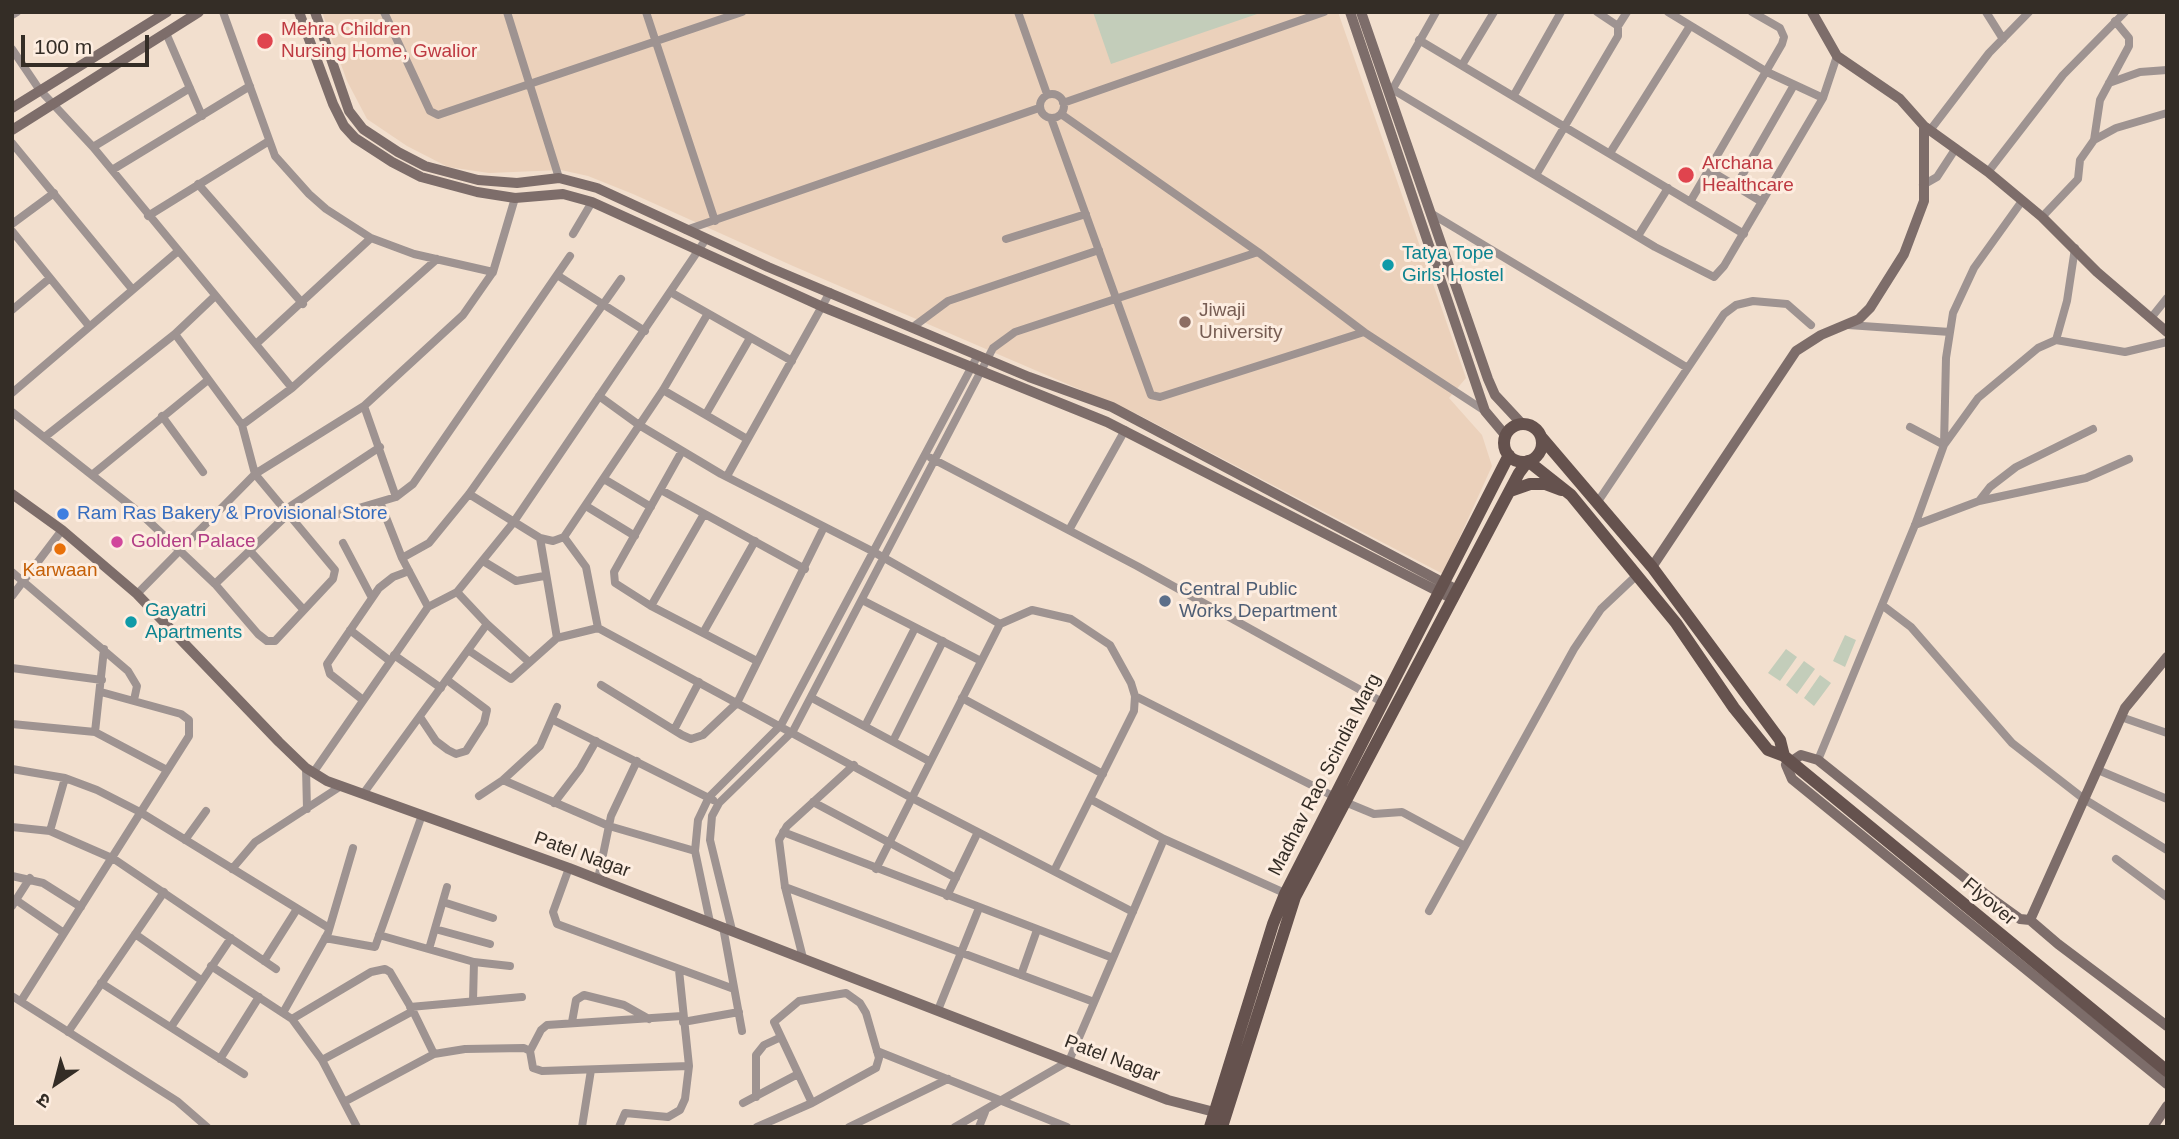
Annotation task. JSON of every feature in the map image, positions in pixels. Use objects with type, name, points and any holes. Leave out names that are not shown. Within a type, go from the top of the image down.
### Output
[{"type":"main road","points":[[12,108],[167,12]]},
{"type":"main road","points":[[12,130],[199,12]]},
{"type":"main road","points":[[299,12],[339,117],[355,138],[451,174],[503,183],[558,178],[597,188],[706,239],[830,292],[983,357],[1112,407],[1152,426],[1449,591]]},
{"type":"main road","points":[[315,12],[343,100],[354,120],[371,143],[421,177],[448,186],[515,198],[563,194],[592,202],[823,307],[1125,430],[1449,591]]},
{"type":"main road","points":[[1350,12],[1484,409],[1506,436],[1509,454],[1517,461],[1528,461],[1540,452],[1542,438]]},
{"type":"main road","points":[[1361,12],[1391,92],[1488,380],[1497,397],[1522,424],[1534,428],[1652,567],[1780,740],[1787,758],[1786,771],[1792,779],[2167,1084]]},
{"type":"main road","points":[[1812,12],[1837,56],[1899,99],[1928,128],[1988,172],[2042,217],[2167,332]]},
{"type":"main road","points":[[1652,567],[1796,351],[1807,342],[1865,314],[1904,254],[1924,201],[1928,128]]},
{"type":"main road","points":[[531,181],[533,196]]},
{"type":"main road","points":[[1484,409],[1497,397]]},
{"type":"main road","points":[[1506,436],[1522,424]]},
{"type":"main road","name":"Madhav Rao Scindia Marg","points":[[1210,1127],[1220,1118],[1290,895],[1449,591],[1509,454]]},
{"type":"main road","name":"Madhav Rao Scindia Marg","points":[[1340,799],[1384,703],[1528,461]]},
{"type":"main road","name":"Flyover","points":[[1528,461],[1571,495],[1637,575],[1768,750],[1787,758],[2167,1070]]},
{"type":"main road","points":[[1510,491],[1530,484],[1545,484],[1571,495]]},
{"type":"main road","name":"Patel Nagar","points":[[12,494],[62,530],[138,594],[309,771],[341,786],[569,868],[1220,1118]]},
{"type":"main road","points":[[2031,920],[2121,717],[2167,657]]},
{"type":"main road","points":[[1787,758],[1801,755],[1818,760],[1984,893],[2020,919],[2031,920],[2058,944],[2167,1026]]},
{"type":"main road","points":[[2153,1127],[2167,1106]]},
{"type":"street","points":[[12,15],[17,12]]},
{"type":"street","points":[[223,12],[275,156],[309,194],[337,217],[371,238],[437,259],[493,272]]},
{"type":"street","points":[[384,12],[434,115],[742,12]]},
{"type":"street","points":[[507,12],[558,178]]},
{"type":"street","points":[[646,12],[715,221]]},
{"type":"street","points":[[1018,12],[1047,94]]},
{"type":"street","points":[[1063,103],[1324,12]]},
{"type":"street","points":[[1436,12],[1391,92],[1638,236],[1714,277],[1744,234],[1823,98],[1837,56]]},
{"type":"street","points":[[1462,65],[1494,12]]},
{"type":"street","points":[[1514,95],[1561,12]]},
{"type":"street","points":[[1597,12],[1618,26]]},
{"type":"street","points":[[1536,175],[1618,36],[1618,26],[1627,12]]},
{"type":"street","points":[[1668,12],[1767,72],[1823,98]]},
{"type":"street","points":[[1690,202],[1782,44],[1783,32],[1752,12]]},
{"type":"street","points":[[1986,12],[2003,39]]},
{"type":"street","points":[[1928,128],[2029,12]]},
{"type":"street","points":[[1988,172],[2033,110],[2125,12]]},
{"type":"street","points":[[2094,140],[2100,100],[2130,42],[2115,21]]},
{"type":"street","points":[[1610,153],[1690,26]]},
{"type":"street","points":[[166,33],[202,116]]},
{"type":"street","points":[[1419,40],[1744,234]]},
{"type":"street","points":[[12,50],[39,89],[93,147],[292,388]]},
{"type":"street","points":[[2109,83],[2140,72],[2167,70]]},
{"type":"street","points":[[1736,186],[1794,85]]},
{"type":"street","points":[[112,170],[250,86]]},
{"type":"street","points":[[93,147],[190,88]]},
{"type":"street","points":[[1047,94],[1059,96],[1063,103],[1061,114]]},
{"type":"street","points":[[1047,94],[1041,100],[1039,108],[1044,116],[1051,118],[1061,114]]},
{"type":"street","points":[[686,230],[1039,108]]},
{"type":"street","points":[[2042,217],[2078,179],[2080,160],[2094,140],[2116,128],[2167,113]]},
{"type":"street","points":[[1061,114],[1258,252],[1364,332],[1484,409]]},
{"type":"street","points":[[1051,118],[1147,389],[1155,398],[1364,332]]},
{"type":"street","points":[[148,216],[270,141]]},
{"type":"street","points":[[12,143],[132,289]]},
{"type":"street","points":[[1923,185],[1937,177],[1956,149]]},
{"type":"street","points":[[1709,170],[1762,202]]},
{"type":"street","points":[[198,184],[303,303]]},
{"type":"street","points":[[1638,236],[1668,188]]},
{"type":"street","points":[[12,224],[54,193]]},
{"type":"street","points":[[138,594],[254,474],[363,406],[463,315],[493,272],[515,198]]},
{"type":"street","points":[[1944,445],[1953,313],[1974,268],[2022,201]]},
{"type":"street","points":[[573,234],[592,202]]},
{"type":"street","points":[[1006,239],[1086,214]]},
{"type":"street","points":[[1432,214],[1686,367]]},
{"type":"street","points":[[12,231],[89,326]]},
{"type":"street","points":[[256,344],[371,238]]},
{"type":"street","points":[[307,809],[309,771],[428,607],[457,592],[513,523],[672,293],[706,239]]},
{"type":"street","points":[[2056,341],[2067,301],[2075,248]]},
{"type":"street","points":[[913,327],[948,301],[1099,250]]},
{"type":"street","points":[[12,393],[177,252]]},
{"type":"street","points":[[710,922],[695,851],[698,820],[709,797],[782,725],[971,366],[1015,332],[1258,252]]},
{"type":"street","points":[[335,514],[396,497],[413,484],[570,256]]},
{"type":"street","points":[[242,425],[292,388],[437,259]]},
{"type":"street","points":[[557,275],[645,331]]},
{"type":"street","points":[[12,310],[50,278]]},
{"type":"street","points":[[402,558],[429,543],[469,494],[621,279]]},
{"type":"street","points":[[727,477],[830,292]]},
{"type":"street","points":[[672,293],[792,361]]},
{"type":"street","points":[[46,436],[175,334],[215,296]]},
{"type":"street","points":[[2151,318],[2167,298]]},
{"type":"street","points":[[1597,503],[1724,314],[1736,305],[1752,301],[1787,304],[1811,325]]},
{"type":"street","points":[[469,494],[540,538],[553,541],[564,537],[663,390],[707,315]]},
{"type":"street","points":[[1845,325],[1950,332]]},
{"type":"street","points":[[12,412],[93,474],[180,548],[258,634],[271,642],[333,579],[335,570],[254,474],[242,425],[175,334]]},
{"type":"street","points":[[705,414],[750,338]]},
{"type":"street","points":[[1818,760],[1915,525],[1944,445],[1969,408],[2001,377],[2038,348],[2056,341],[2091,349],[2125,352],[2167,342]]},
{"type":"street","points":[[743,1031],[710,840],[712,816],[719,803],[793,731],[983,371],[983,357]]},
{"type":"street","points":[[93,474],[208,380]]},
{"type":"street","points":[[663,390],[747,439]]},
{"type":"street","points":[[599,396],[639,425],[727,477],[872,551],[1000,624]]},
{"type":"street","points":[[363,406],[396,497]]},
{"type":"street","points":[[162,416],[203,472]]},
{"type":"street","points":[[1910,427],[1944,445]]},
{"type":"street","points":[[1979,501],[1990,487],[2016,467],[2093,429]]},
{"type":"street","points":[[1069,530],[1125,430]]},
{"type":"street","points":[[215,584],[285,513],[380,447]]},
{"type":"street","points":[[682,451],[613,578],[618,587],[757,661]]},
{"type":"street","points":[[923,454],[1069,530],[1384,703]]},
{"type":"street","points":[[1915,525],[1979,501],[2086,478],[2129,458]]},
{"type":"street","points":[[604,478],[651,507]]},
{"type":"street","points":[[661,490],[805,569]]},
{"type":"street","points":[[380,502],[402,558],[428,607]]},
{"type":"street","points":[[586,506],[635,536]]},
{"type":"street","points":[[651,606],[704,514]]},
{"type":"street","points":[[601,685],[674,730],[696,739],[737,704],[824,527]]},
{"type":"street","points":[[12,596],[62,530]]},
{"type":"street","points":[[564,537],[586,567],[598,628]]},
{"type":"street","points":[[540,538],[556,638]]},
{"type":"street","points":[[703,633],[755,541]]},
{"type":"street","points":[[343,542],[372,598]]},
{"type":"street","points":[[250,551],[302,608]]},
{"type":"street","points":[[484,561],[516,581],[544,576]]},
{"type":"street","points":[[363,700],[326,669],[327,664],[385,583],[409,571]]},
{"type":"street","points":[[12,572],[104,649],[134,678],[134,700]]},
{"type":"street","points":[[1429,911],[1574,649],[1601,609],[1637,575]]},
{"type":"street","points":[[457,592],[529,662]]},
{"type":"street","points":[[862,600],[981,661]]},
{"type":"street","points":[[1882,605],[1911,627],[2012,743],[2084,799],[2167,850]]},
{"type":"street","points":[[876,869],[1000,624],[1032,610],[1071,619],[1110,645],[1131,682],[1135,696],[1134,711],[1054,871]]},
{"type":"street","points":[[363,794],[487,624]]},
{"type":"street","points":[[468,650],[511,679],[556,638],[598,628],[911,797],[1133,912]]},
{"type":"street","points":[[865,726],[915,628]]},
{"type":"street","points":[[350,630],[441,688]]},
{"type":"street","points":[[893,741],[943,642]]},
{"type":"street","points":[[95,732],[104,649]]},
{"type":"street","points":[[12,668],[102,680]]},
{"type":"street","points":[[420,717],[436,741],[448,750],[456,754],[466,751],[484,723],[487,710],[447,680]]},
{"type":"street","points":[[674,730],[699,682]]},
{"type":"street","points":[[21,1002],[114,859],[140,812],[189,736],[189,720],[181,714],[101,692]]},
{"type":"street","points":[[1135,696],[1340,799],[1374,814],[1402,812],[1465,846]]},
{"type":"street","points":[[812,698],[929,761]]},
{"type":"street","points":[[962,698],[1102,774]]},
{"type":"street","points":[[479,796],[503,780],[540,746],[557,707]]},
{"type":"street","points":[[2121,717],[2167,733]]},
{"type":"street","points":[[553,720],[719,803]]},
{"type":"street","points":[[12,724],[95,732],[167,770]]},
{"type":"street","points":[[554,803],[580,769],[596,741]]},
{"type":"street","points":[[598,879],[611,816],[637,761]]},
{"type":"street","points":[[803,958],[779,851],[783,832],[854,765]]},
{"type":"street","points":[[12,769],[65,778],[97,790],[140,812],[329,928]]},
{"type":"street","points":[[2098,770],[2167,799]]},
{"type":"street","points":[[50,831],[65,778]]},
{"type":"street","points":[[503,780],[610,826],[695,851]]},
{"type":"street","points":[[232,869],[248,848],[341,786]]},
{"type":"street","points":[[1090,799],[1164,839],[1290,895]]},
{"type":"street","points":[[813,802],[956,878]]},
{"type":"street","points":[[185,840],[206,811]]},
{"type":"street","points":[[326,938],[372,948],[422,815]]},
{"type":"street","points":[[12,827],[50,831],[114,859],[276,969]]},
{"type":"street","points":[[783,832],[1113,958]]},
{"type":"street","points":[[947,896],[978,832]]},
{"type":"street","points":[[955,1127],[1069,1061],[1164,839]]},
{"type":"street","points":[[284,1011],[326,938],[353,848]]},
{"type":"street","points":[[2116,859],[2167,897]]},
{"type":"street","points":[[569,868],[553,912],[557,924],[734,989]]},
{"type":"street","points":[[12,876],[30,878],[81,907]]},
{"type":"street","points":[[30,878],[14,903],[64,933]]},
{"type":"street","points":[[429,948],[447,887]]},
{"type":"street","points":[[785,887],[1094,1002]]},
{"type":"street","points":[[68,1032],[164,892]]},
{"type":"street","points":[[443,902],[494,918]]},
{"type":"street","points":[[938,1010],[979,908]]},
{"type":"street","points":[[264,961],[297,909]]},
{"type":"street","points":[[435,929],[490,944]]},
{"type":"street","points":[[1021,975],[1037,930]]},
{"type":"street","points":[[135,934],[201,980]]},
{"type":"street","points":[[379,935],[474,962],[510,966]]},
{"type":"street","points":[[171,1027],[231,938]]},
{"type":"street","points":[[473,1001],[474,962]]},
{"type":"street","points":[[211,966],[292,1018],[321,1060],[357,1127]]},
{"type":"street","points":[[292,1018],[378,969],[390,972],[434,1054]]},
{"type":"street","points":[[619,1127],[625,1113],[662,1117],[674,1115],[685,1099],[689,1066],[679,970]]},
{"type":"street","points":[[850,995],[855,978]]},
{"type":"street","points":[[101,983],[244,1074]]},
{"type":"street","points":[[757,1127],[812,1103],[871,1073],[879,1064],[866,1013],[850,995],[836,993],[799,1001],[777,1017],[774,1027],[812,1103]]},
{"type":"street","points":[[572,1022],[576,1000],[584,995],[624,1005],[649,1019]]},
{"type":"street","points":[[12,996],[177,1101],[207,1127]]},
{"type":"street","points":[[220,1059],[259,997]]},
{"type":"street","points":[[321,1060],[411,1009],[522,997]]},
{"type":"street","points":[[689,1066],[536,1070],[531,1064],[530,1051],[543,1027],[572,1022],[682,1019],[739,1012]]},
{"type":"street","points":[[756,1097],[756,1055],[764,1045],[779,1038]]},
{"type":"street","points":[[344,1102],[434,1054],[464,1049],[524,1048],[530,1051]]},
{"type":"street","points":[[877,1051],[1067,1127]]},
{"type":"street","points":[[582,1127],[591,1070]]},
{"type":"street","points":[[743,1103],[798,1074]]},
{"type":"street","points":[[849,1127],[948,1079]]},
{"type":"street","points":[[979,1127],[985,1112]]},
{"type":"street","points":[[658,1127],[662,1117]]},
{"type":"shaded area","name":"Jiwaji University","points":[[322,12],[1338,12],[1466,378],[1449,398],[1482,435],[1492,466],[1443,574],[1137,414],[633,194],[588,176],[561,170],[489,173],[448,167],[407,146],[367,119],[347,81]]},
{"type":"green space","points":[[1093,12],[1263,12],[1111,64]]},
{"type":"green space","points":[[1845,635],[1856,640],[1845,667],[1833,661]]},
{"type":"green space","points":[[1786,649],[1797,657],[1780,681],[1768,673]]},
{"type":"green space","points":[[1804,661],[1815,669],[1797,694],[1786,685]]},
{"type":"green space","points":[[1820,675],[1831,683],[1814,706],[1804,698]]},
{"type":"place","name":"Mehra Children Nursing Home, Gwalior","points":[[265,41]]},
{"type":"place","name":"Archana Healthcare","points":[[1686,175]]},
{"type":"place","name":"Tatya Tope Girls' Hostel","points":[[1388,265]]},
{"type":"place","name":"Jiwaji University","points":[[1185,322]]},
{"type":"place","name":"Ram Ras Bakery & Provisional Store","points":[[63,514]]},
{"type":"place","name":"Golden Palace","points":[[117,542]]},
{"type":"place","name":"Karwaan","points":[[60,549]]},
{"type":"place","name":"Central Public Works Department","points":[[1165,601]]},
{"type":"place","name":"Gayatri Apartments","points":[[131,622]]}]
